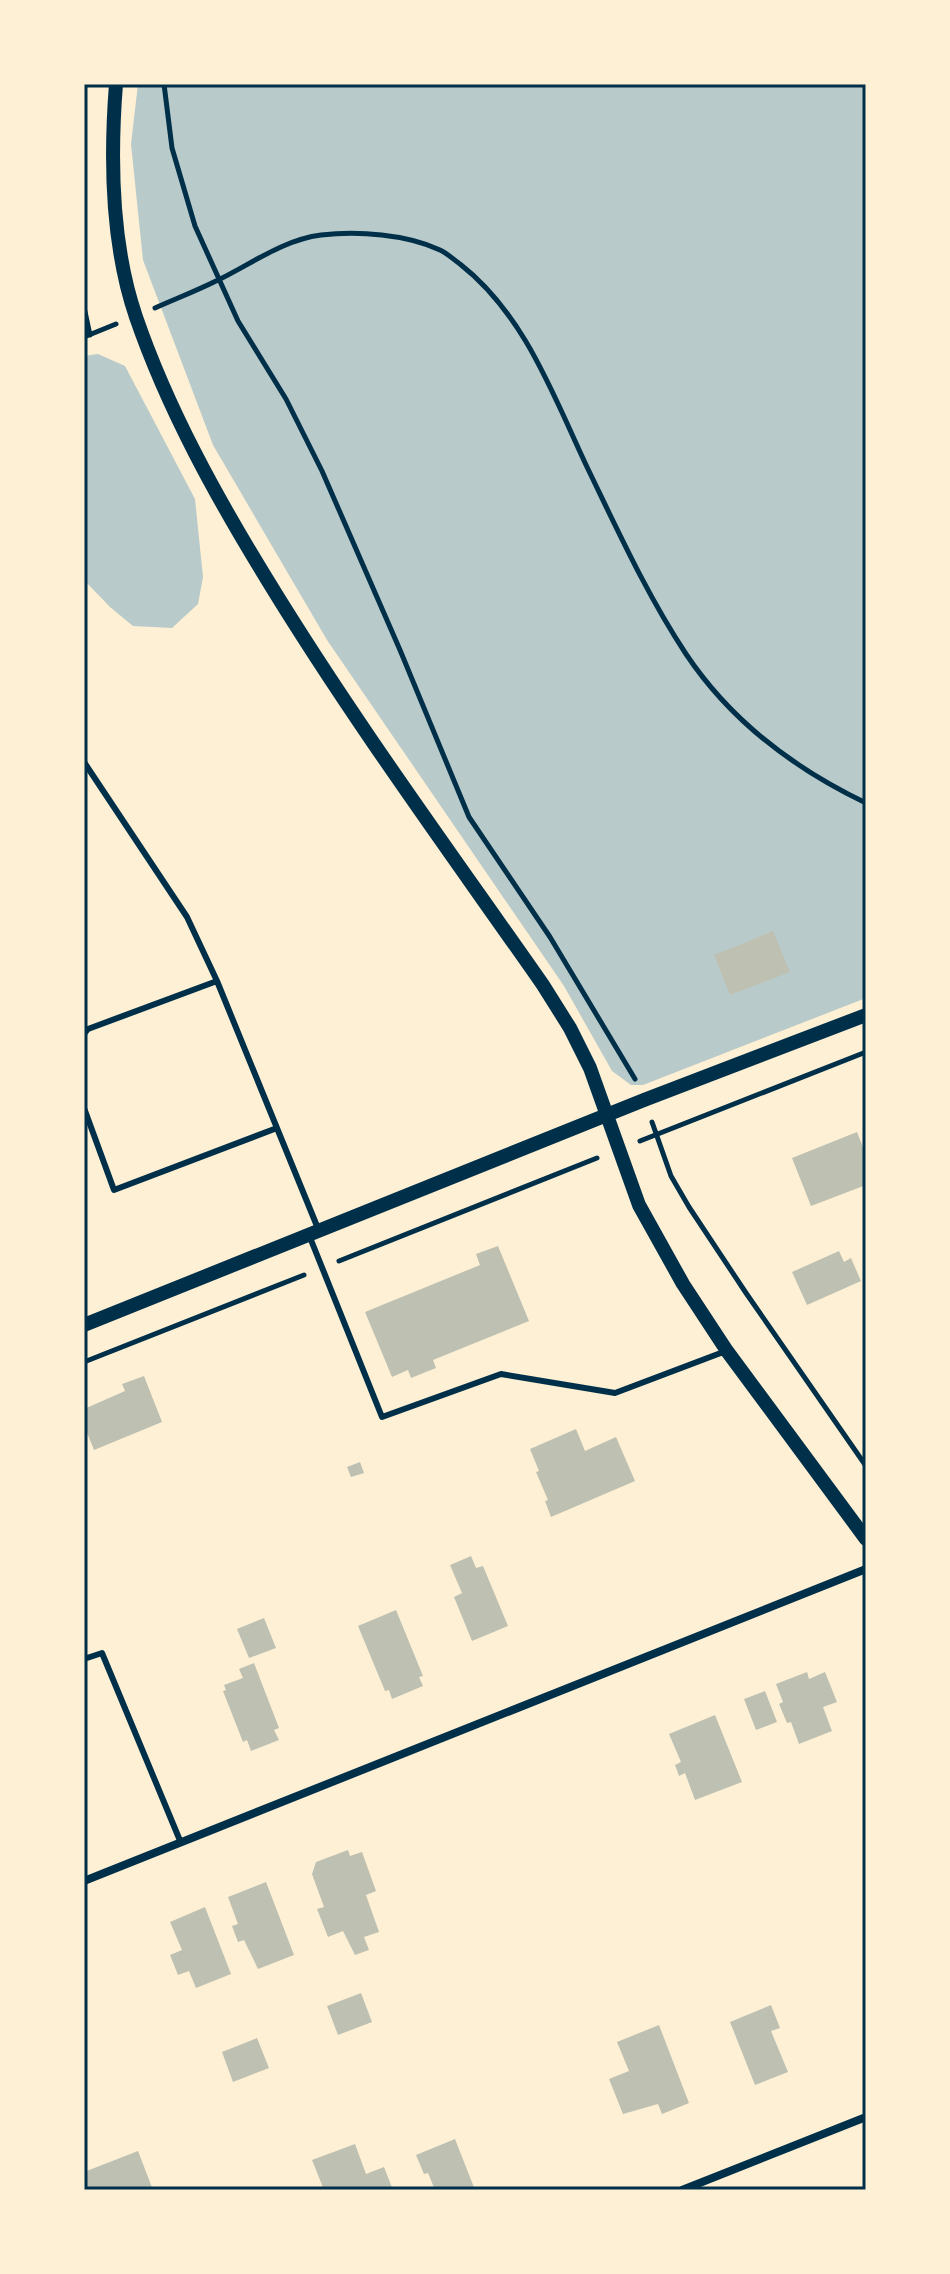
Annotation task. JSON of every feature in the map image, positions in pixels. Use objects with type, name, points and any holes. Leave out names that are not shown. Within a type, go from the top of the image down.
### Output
[{"type":"street","points":[[116,84],[114,184],[128,285],[136,316],[192,447],[238,532],[314,657],[564,1018],[590,1068],[646,1217],[683,1284],[727,1351],[866,1539]]},
{"type":"street","points":[[84,1325],[606,1115],[866,1015]]},
{"type":"street","points":[[84,1881],[866,1569]]},
{"type":"street","points":[[682,2190],[866,2117]]},
{"type":"lane","points":[[84,762],[187,917],[217,981],[277,1128],[314,1233],[322,1267],[382,1417],[501,1374],[615,1393],[727,1351]]},
{"type":"lane","points":[[84,1034],[88,1029],[217,981]]},
{"type":"lane","points":[[84,1108],[114,1190],[277,1128]]},
{"type":"lane","points":[[84,1659],[102,1653],[181,1843]]},
{"type":"path","points":[[164,84],[172,148],[195,226],[238,321],[286,399],[322,471],[469,817],[550,937],[590,1000],[619,1056],[634,1076]]},
{"type":"path","points":[[218,281],[276,249],[319,235],[367,234],[402,239],[441,250],[479,280],[517,326],[540,365],[636,568],[688,656],[720,698],[792,763],[866,803]]},
{"type":"path","points":[[84,307],[90,335]]},
{"type":"path","points":[[84,1362],[866,1052]]},
{"type":"path","points":[[657,1134],[671,1176],[702,1228],[866,1466]]},
{"type":"shaded area","points":[[138,84],[866,84],[866,998],[643,1085],[631,1085],[612,1071],[564,986],[327,640],[213,445],[143,260],[131,144]]},
{"type":"shaded area","points":[[98,354],[125,366],[195,499],[203,577],[198,604],[172,628],[133,626],[84,580],[84,356]]},
{"type":"building","points":[[773,931],[790,972],[730,995],[714,955]]},
{"type":"building","points":[[857,1132],[866,1155],[866,1185],[811,1206],[792,1158]]},
{"type":"building","points":[[498,1246],[529,1321],[433,1360],[436,1368],[411,1378],[408,1370],[392,1377],[365,1312],[480,1265],[476,1254]]},
{"type":"building","points":[[839,1251],[844,1262],[851,1258],[861,1281],[807,1305],[792,1272]]},
{"type":"building","points":[[144,1376],[162,1422],[94,1450],[84,1425],[84,1409],[125,1391],[122,1384]]},
{"type":"building","points":[[576,1429],[585,1451],[616,1437],[635,1481],[551,1517],[530,1449]]},
{"type":"building","points":[[360,1462],[364,1473],[351,1477],[347,1467]]},
{"type":"building","points":[[471,1556],[476,1568],[483,1566],[508,1626],[472,1641],[454,1597],[462,1593],[450,1565]]},
{"type":"building","points":[[396,1610],[423,1676],[419,1677],[423,1686],[392,1699],[389,1690],[385,1691],[358,1626]]},
{"type":"building","points":[[264,1618],[276,1648],[249,1658],[237,1629]]},
{"type":"building","points":[[254,1663],[279,1728],[274,1730],[279,1740],[251,1751],[247,1740],[243,1742],[223,1691],[226,1690],[224,1685],[243,1678],[239,1669]]},
{"type":"building","points":[[807,1672],[809,1679],[825,1672],[837,1702],[823,1707],[832,1731],[799,1744],[791,1722],[787,1723],[779,1704],[783,1702],[776,1684]]},
{"type":"building","points":[[765,1691],[777,1722],[756,1730],[744,1699]]},
{"type":"building","points":[[715,1715],[742,1782],[695,1800],[685,1773],[679,1776],[675,1765],[681,1762],[669,1734]]},
{"type":"building","points":[[348,1850],[350,1856],[362,1852],[376,1891],[366,1895],[379,1932],[364,1937],[369,1950],[355,1955],[343,1931],[328,1937],[317,1909],[324,1907],[312,1874],[316,1862]]},
{"type":"building","points":[[266,1882],[294,1955],[258,1969],[244,1940],[238,1942],[232,1926],[238,1924],[228,1897]]},
{"type":"building","points":[[205,1907],[231,1974],[196,1988],[189,1971],[178,1975],[170,1955],[182,1950],[170,1922]]},
{"type":"building","points":[[361,1993],[372,2022],[338,2035],[327,2006]]},
{"type":"building","points":[[771,2005],[780,2028],[771,2031],[788,2072],[755,2085],[730,2022]]},
{"type":"building","points":[[659,2025],[689,2103],[662,2114],[658,2104],[623,2114],[609,2079],[629,2071],[617,2042]]},
{"type":"building","points":[[257,2038],[269,2068],[233,2082],[222,2052]]},
{"type":"building","points":[[455,2139],[475,2190],[435,2190],[416,2155]]},
{"type":"building","points":[[355,2144],[366,2174],[384,2167],[393,2190],[324,2190],[312,2160]]},
{"type":"building","points":[[138,2151],[153,2190],[86,2190],[84,2172]]}]
